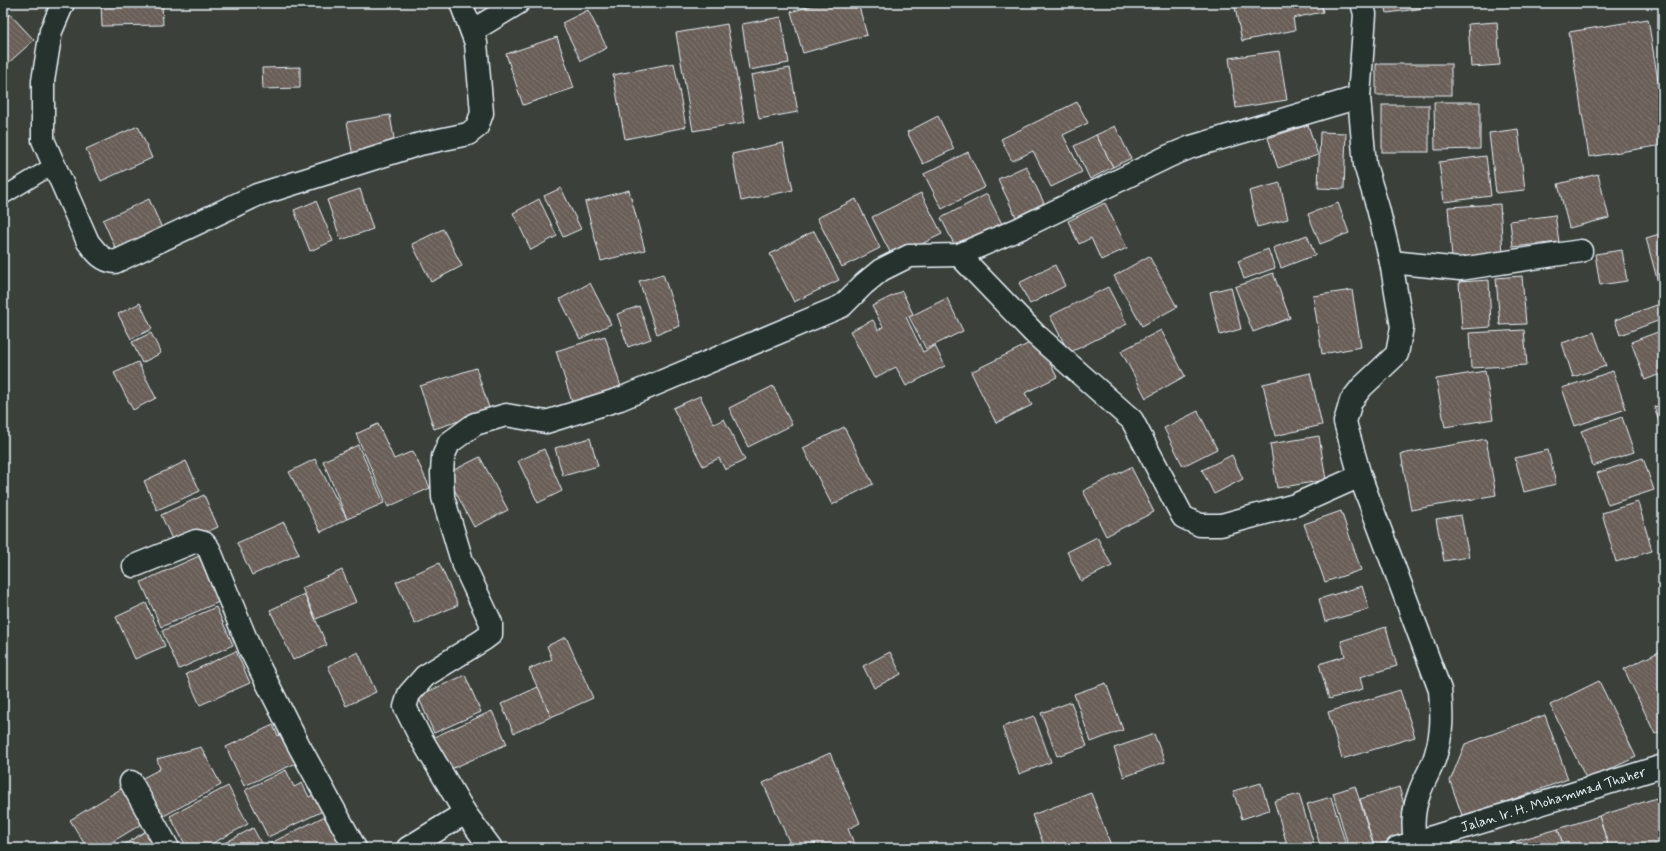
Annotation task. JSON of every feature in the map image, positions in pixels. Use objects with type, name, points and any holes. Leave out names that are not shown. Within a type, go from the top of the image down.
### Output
[{"type":"street","points":[[62,3],[51,31],[43,81],[43,140],[88,242],[106,261],[115,262],[257,195],[420,144],[468,134],[477,127],[482,113],[476,44],[461,3]]},
{"type":"street","points":[[472,31],[518,3]]},
{"type":"street","points":[[1362,3],[1365,14],[1359,97],[1365,165],[1378,208],[1391,262],[1402,327],[1397,354],[1362,387],[1352,402],[1345,422],[1360,476],[1440,690],[1442,725],[1435,757],[1419,794],[1410,846]]},
{"type":"street","points":[[491,848],[465,813],[405,707],[409,694],[425,676],[491,634],[491,623],[462,561],[443,497],[442,473],[444,457],[449,443],[475,424],[506,415],[546,422],[620,399],[842,306],[864,284],[881,270],[909,256],[959,255],[1021,228],[1169,156],[1192,147],[1359,97]]},
{"type":"street","points":[[1391,262],[1460,269],[1581,251]]},
{"type":"street","points":[[959,255],[1034,333],[1132,420],[1183,517],[1200,525],[1221,525],[1295,505],[1360,476]]},
{"type":"street","points":[[134,566],[196,541],[204,543],[209,549],[250,649],[298,744],[355,848]]},
{"type":"street","name":"Jalan Ir. H. Mohammad Thaher","points":[[1410,846],[1663,766]]},
{"type":"street","points":[[132,782],[168,848]]},
{"type":"street","points":[[408,848],[465,813]]},
{"type":"lane","points":[[3,196],[54,165]]},
{"type":"building","points":[[101,3],[162,3],[163,25],[102,26]]},
{"type":"building","points":[[606,3],[620,3],[609,8]]},
{"type":"building","points":[[820,3],[858,3],[867,35],[803,53],[791,12]]},
{"type":"building","points":[[1234,3],[1321,3],[1323,12],[1293,18],[1295,30],[1242,41]]},
{"type":"building","points":[[1385,3],[1424,3],[1425,8],[1387,13]]},
{"type":"building","points":[[1441,3],[1458,3],[1441,6]]},
{"type":"building","points":[[588,10],[607,48],[581,61],[562,23]]},
{"type":"building","points":[[10,14],[34,40],[6,65],[3,62],[3,20]]},
{"type":"building","points":[[781,17],[789,63],[749,70],[742,24]]},
{"type":"building","points":[[1648,19],[1663,112],[1663,145],[1589,157],[1569,32]]},
{"type":"building","points":[[1497,22],[1500,65],[1471,67],[1468,24]]},
{"type":"building","points":[[727,24],[745,122],[693,131],[676,33]]},
{"type":"building","points":[[557,37],[574,88],[523,105],[506,54]]},
{"type":"building","points":[[1279,51],[1287,100],[1236,108],[1229,58]]},
{"type":"building","points":[[674,63],[686,127],[625,139],[613,75]]},
{"type":"building","points":[[1376,64],[1451,64],[1451,95],[1376,95]]},
{"type":"building","points":[[300,67],[300,88],[263,89],[262,68]]},
{"type":"building","points":[[790,68],[798,112],[759,119],[751,75]]},
{"type":"building","points":[[1077,102],[1088,123],[1063,135],[1082,172],[1051,187],[1033,151],[1012,161],[1001,139]]},
{"type":"building","points":[[1434,102],[1480,102],[1480,149],[1435,150]]},
{"type":"building","points":[[1382,105],[1429,105],[1429,152],[1382,152]]},
{"type":"building","points":[[390,115],[396,150],[353,157],[347,122]]},
{"type":"building","points":[[938,116],[954,149],[923,164],[907,132]]},
{"type":"building","points":[[1308,125],[1318,155],[1278,168],[1268,138]]},
{"type":"building","points":[[138,126],[152,158],[101,181],[86,149]]},
{"type":"building","points":[[1115,126],[1131,158],[1113,167],[1096,135]]},
{"type":"building","points":[[1518,129],[1525,190],[1496,193],[1489,133]]},
{"type":"building","points":[[1320,132],[1346,133],[1344,189],[1318,188]]},
{"type":"building","points":[[1096,135],[1113,167],[1090,179],[1074,146]]},
{"type":"building","points":[[783,143],[793,190],[741,201],[732,154]]},
{"type":"building","points":[[968,152],[985,187],[942,209],[924,174]]},
{"type":"building","points":[[1486,156],[1491,196],[1444,202],[1439,162]]},
{"type":"building","points":[[1026,166],[1044,203],[1016,217],[998,179]]},
{"type":"building","points":[[1598,174],[1609,218],[1569,228],[1558,184]]},
{"type":"building","points":[[1280,183],[1288,219],[1257,227],[1249,191]]},
{"type":"building","points":[[561,188],[581,229],[563,237],[544,196]]},
{"type":"building","points":[[360,189],[373,229],[341,240],[327,200]]},
{"type":"building","points":[[629,190],[645,250],[601,261],[585,202]]},
{"type":"building","points":[[921,193],[942,234],[893,258],[872,217]]},
{"type":"building","points":[[987,194],[1003,226],[957,250],[941,218]]},
{"type":"building","points":[[149,199],[165,235],[119,256],[103,220]]},
{"type":"building","points":[[539,199],[557,236],[531,250],[513,213]]},
{"type":"building","points":[[856,199],[880,248],[842,267],[817,218]]},
{"type":"building","points":[[316,201],[333,241],[310,251],[294,210]]},
{"type":"building","points":[[1105,203],[1127,248],[1101,260],[1091,238],[1079,244],[1068,221]]},
{"type":"building","points":[[1338,203],[1349,233],[1320,244],[1308,214]]},
{"type":"building","points":[[1500,204],[1503,256],[1452,259],[1448,207]]},
{"type":"building","points":[[1555,215],[1559,242],[1513,247],[1510,221]]},
{"type":"building","points":[[443,229],[462,266],[431,282],[412,244]]},
{"type":"building","points":[[814,231],[839,280],[794,302],[770,254]]},
{"type":"building","points":[[1663,233],[1663,301],[1646,238]]},
{"type":"building","points":[[1307,235],[1315,255],[1281,268],[1273,248]]},
{"type":"building","points":[[1268,249],[1275,268],[1244,279],[1238,261]]},
{"type":"building","points":[[1622,250],[1627,281],[1600,285],[1595,254]]},
{"type":"building","points":[[1149,256],[1177,307],[1142,326],[1114,276]]},
{"type":"building","points":[[1055,265],[1065,286],[1030,304],[1019,283]]},
{"type":"building","points":[[1273,273],[1290,318],[1253,332],[1235,287]]},
{"type":"building","points":[[663,274],[680,326],[657,334],[639,281]]},
{"type":"building","points":[[1522,276],[1526,324],[1500,325],[1496,278]]},
{"type":"building","points":[[1489,280],[1491,327],[1462,329],[1459,282]]},
{"type":"building","points":[[590,283],[611,324],[580,339],[560,299]]},
{"type":"building","points":[[1108,287],[1127,324],[1069,353],[1050,316]]},
{"type":"building","points":[[1231,287],[1241,329],[1220,335],[1210,292]]},
{"type":"building","points":[[1352,290],[1361,347],[1322,354],[1313,296]]},
{"type":"building","points":[[902,291],[913,314],[906,317],[923,352],[935,346],[945,366],[906,386],[896,367],[874,378],[850,331],[873,320],[878,330],[883,327],[872,306]]},
{"type":"building","points":[[947,298],[963,331],[926,349],[909,317]]},
{"type":"building","points":[[140,303],[152,329],[131,339],[118,314]]},
{"type":"building","points":[[1657,305],[1663,319],[1620,335],[1615,320]]},
{"type":"building","points":[[639,306],[651,339],[628,347],[617,314]]},
{"type":"building","points":[[1161,330],[1185,376],[1146,398],[1121,351]]},
{"type":"building","points":[[1524,330],[1527,365],[1471,368],[1469,333]]},
{"type":"building","points":[[1663,330],[1663,373],[1645,380],[1631,342]]},
{"type":"building","points":[[1594,332],[1606,366],[1573,377],[1562,343]]},
{"type":"building","points":[[151,333],[161,353],[142,363],[132,342]]},
{"type":"building","points":[[605,336],[621,387],[572,402],[556,351]]},
{"type":"building","points":[[1038,339],[1057,377],[1025,393],[1032,405],[996,423],[971,372]]},
{"type":"building","points":[[138,362],[156,398],[133,410],[114,373]]},
{"type":"building","points":[[476,368],[490,411],[434,429],[420,386]]},
{"type":"building","points":[[1485,371],[1493,419],[1445,427],[1436,379]]},
{"type":"building","points":[[1613,371],[1626,409],[1575,426],[1562,388]]},
{"type":"building","points":[[1310,373],[1322,425],[1275,436],[1263,384]]},
{"type":"building","points":[[773,386],[792,425],[748,447],[729,408]]},
{"type":"building","points":[[700,396],[714,424],[724,419],[745,460],[725,470],[719,458],[703,466],[673,408]]},
{"type":"building","points":[[1663,404],[1663,427],[1662,428],[1654,407]]},
{"type":"building","points":[[1198,411],[1217,449],[1183,466],[1164,428]]},
{"type":"building","points":[[1622,417],[1634,452],[1593,466],[1581,431]]},
{"type":"building","points":[[378,424],[394,459],[413,451],[430,488],[388,507],[356,434]]},
{"type":"building","points":[[844,427],[873,484],[832,505],[803,448]]},
{"type":"building","points":[[1319,436],[1326,480],[1277,488],[1270,444]]},
{"type":"building","points":[[590,438],[598,466],[563,476],[555,448]]},
{"type":"building","points":[[1486,439],[1496,495],[1411,510],[1401,454]]},
{"type":"building","points":[[358,445],[384,503],[347,519],[323,461]]},
{"type":"building","points":[[544,449],[562,491],[538,503],[518,461]]},
{"type":"building","points":[[1548,450],[1556,484],[1524,492],[1515,458]]},
{"type":"building","points":[[1232,455],[1243,479],[1214,494],[1202,470]]},
{"type":"building","points":[[480,457],[508,510],[474,527],[446,474]]},
{"type":"building","points":[[1643,458],[1654,490],[1608,505],[1597,473]]},
{"type":"building","points":[[315,459],[347,519],[321,532],[289,472]]},
{"type":"building","points":[[186,461],[200,491],[157,510],[144,481]]},
{"type":"building","points":[[1131,467],[1154,512],[1106,536],[1083,491]]},
{"type":"building","points":[[204,495],[218,527],[175,546],[161,515]]},
{"type":"building","points":[[1638,502],[1652,551],[1616,562],[1602,513]]},
{"type":"building","points":[[1341,511],[1361,570],[1325,582],[1304,524]]},
{"type":"building","points":[[1461,515],[1469,557],[1444,561],[1436,519]]},
{"type":"building","points":[[284,522],[299,554],[252,575],[237,543]]},
{"type":"building","points":[[1097,537],[1112,566],[1081,581],[1067,552]]},
{"type":"building","points":[[199,556],[219,602],[161,627],[141,582]]},
{"type":"building","points":[[439,563],[458,605],[415,624],[396,582]]},
{"type":"building","points":[[342,570],[356,602],[316,619],[302,588]]},
{"type":"building","points":[[1362,586],[1369,609],[1325,622],[1319,599]]},
{"type":"building","points":[[304,594],[327,645],[293,660],[270,610]]},
{"type":"building","points":[[146,603],[165,646],[135,659],[116,617]]},
{"type":"building","points":[[216,607],[233,645],[179,669],[162,631]]},
{"type":"building","points":[[1386,627],[1397,666],[1360,677],[1363,689],[1329,699],[1319,664],[1345,656],[1341,641]]},
{"type":"building","points":[[566,637],[593,698],[551,717],[529,669],[552,659],[547,646]]},
{"type":"building","points":[[1663,650],[1663,730],[1655,734],[1624,669]]},
{"type":"building","points":[[236,651],[250,683],[200,705],[186,674]]},
{"type":"building","points":[[358,652],[376,692],[346,706],[328,666]]},
{"type":"building","points":[[890,652],[901,674],[874,688],[863,666]]},
{"type":"building","points":[[465,675],[481,712],[434,733],[418,696]]},
{"type":"building","points":[[1599,681],[1636,757],[1587,780],[1550,705]]},
{"type":"building","points":[[1106,683],[1123,730],[1091,742],[1074,694]]},
{"type":"building","points":[[538,687],[551,717],[514,733],[501,704]]},
{"type":"building","points":[[1400,690],[1415,737],[1342,759],[1328,712]]},
{"type":"building","points":[[1071,702],[1087,746],[1057,756],[1041,713]]},
{"type":"building","points":[[492,711],[507,744],[449,770],[434,737]]},
{"type":"building","points":[[1545,715],[1568,779],[1463,818],[1450,781],[1465,744]]},
{"type":"building","points":[[1034,716],[1051,762],[1019,774],[1002,727]]},
{"type":"building","points":[[273,725],[278,736],[281,734],[286,745],[291,743],[299,762],[244,786],[226,747]]},
{"type":"building","points":[[1154,734],[1165,762],[1124,777],[1114,748]]},
{"type":"building","points":[[201,747],[221,785],[160,818],[139,780],[160,769],[157,759]]},
{"type":"building","points":[[830,753],[860,823],[848,829],[854,843],[843,848],[817,848],[815,843],[803,848],[792,848],[763,783]]},
{"type":"building","points":[[286,770],[294,787],[302,783],[309,797],[315,794],[323,811],[268,837],[245,790]]},
{"type":"building","points":[[1261,783],[1269,810],[1242,819],[1233,791]]},
{"type":"building","points":[[228,786],[248,824],[204,848],[187,848],[170,816]]},
{"type":"building","points":[[1355,786],[1374,846],[1368,848],[1349,848],[1333,793]]},
{"type":"building","points":[[124,787],[145,822],[102,848],[87,848],[70,820]]},
{"type":"building","points":[[1399,787],[1413,834],[1374,846],[1360,799]]},
{"type":"building","points":[[1091,793],[1112,848],[1045,848],[1032,815]]},
{"type":"building","points":[[1299,794],[1315,848],[1288,848],[1274,801]]},
{"type":"building","points":[[1663,796],[1663,845],[1655,848],[1609,848],[1599,816]]},
{"type":"building","points":[[1331,797],[1347,848],[1321,848],[1307,804]]},
{"type":"building","points":[[327,815],[344,848],[271,848],[269,844]]},
{"type":"building","points":[[1599,816],[1609,848],[1564,848],[1558,829]]},
{"type":"building","points":[[253,828],[264,848],[215,848]]},
{"type":"building","points":[[1558,829],[1564,848],[1508,848],[1506,844]]},
{"type":"building","points":[[146,831],[156,848],[119,848]]},
{"type":"building","points":[[477,840],[482,848],[464,848]]},
{"type":"building","points":[[57,841],[61,848],[45,848]]}]
